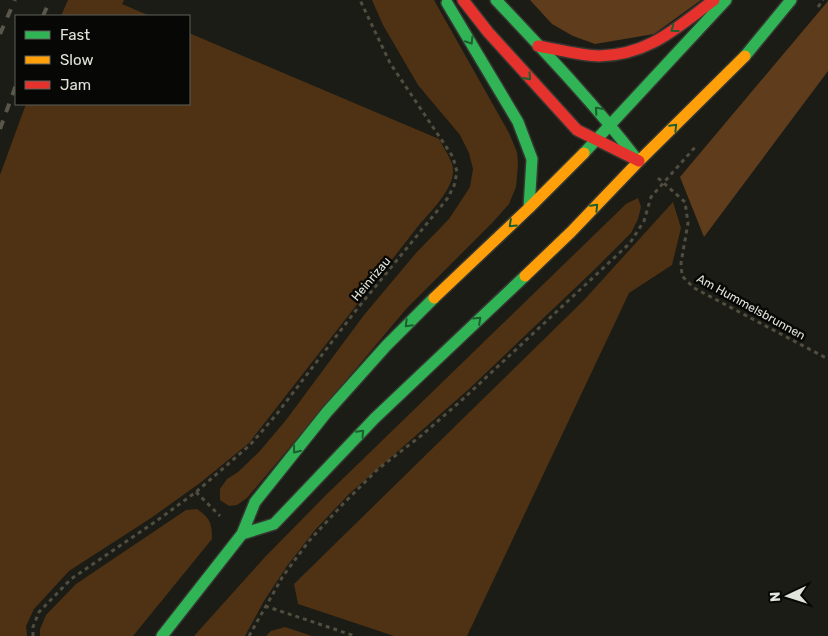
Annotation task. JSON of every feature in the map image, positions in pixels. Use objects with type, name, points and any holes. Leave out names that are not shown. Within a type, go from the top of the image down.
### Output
[{"type":"main road","points":[[444,0],[518,122],[532,158],[529,208]]},
{"type":"main road","points":[[463,0],[488,32],[577,130],[639,162]]},
{"type":"main road","points":[[496,0],[611,125],[639,162]]},
{"type":"main road","points":[[538,46],[598,56],[637,50],[656,42],[714,0]]},
{"type":"main road","points":[[162,636],[242,534],[255,502],[327,412],[400,332],[529,208],[611,125],[726,0]]},
{"type":"main road","points":[[242,534],[274,524],[375,418],[571,232],[740,62],[791,0]]},
{"type":"path","name":"Heinrizau","points":[[33,636],[33,627],[39,612],[71,579],[196,492],[250,445],[276,415],[357,309],[447,199],[454,186],[457,172],[453,157],[390,63],[360,0]]},
{"type":"path","name":"Am Hummelsbrunnen","points":[[639,162],[685,202],[688,224],[681,263],[682,276],[694,288],[828,359]]},
{"type":"path","points":[[249,636],[283,576],[309,541],[372,474],[463,399],[630,243],[644,221],[651,197],[664,183]]},
{"type":"path","points":[[196,492],[221,517],[242,534]]},
{"type":"path","points":[[265,606],[355,636]]},
{"type":"shaded area","points":[[68,0],[124,0],[122,4],[148,15],[61,15]]},
{"type":"shaded area","points":[[372,0],[434,0],[509,133],[517,152],[516,187],[509,204],[407,308],[247,498],[237,505],[229,506],[220,500],[220,489],[227,479],[238,472],[259,452],[286,420],[364,315],[416,253],[449,219],[470,187],[473,169],[469,153],[460,135],[418,85],[383,25]]},
{"type":"shaded area","points":[[530,0],[701,0],[654,34],[595,44],[573,36],[552,24]]},
{"type":"shaded area","points":[[828,1],[828,71],[704,237],[680,177]]},
{"type":"shaded area","points":[[190,33],[439,139],[448,154],[453,172],[448,188],[437,205],[419,225],[249,443],[200,483],[151,518],[69,571],[34,609],[26,626],[27,636],[0,636],[0,175],[26,105],[190,105]]},
{"type":"shaded area","points":[[638,198],[641,207],[638,219],[631,233],[469,389],[349,494],[315,530],[287,566],[264,601],[245,636],[194,636],[265,557],[325,496],[626,204]]},
{"type":"shaded area","points":[[673,202],[681,228],[672,265],[629,293],[467,636],[394,636],[298,604],[294,584],[584,300]]},
{"type":"shaded area","points":[[197,509],[209,521],[212,539],[133,636],[40,636],[40,629],[46,615],[76,584],[186,510]]},
{"type":"shaded area","points":[[285,627],[312,636],[266,636],[271,631]]},
{"type":"railway","points":[[0,34],[15,0]]},
{"type":"railway","points":[[43,15],[50,0]]},
{"type":"railway","points":[[0,129],[15,88]]},
{"type":"traffic: fast","points":[[496,0],[585,97],[636,158]]},
{"type":"traffic: fast","points":[[584,153],[726,0]]},
{"type":"traffic: fast","points":[[745,56],[791,0]]},
{"type":"traffic: fast","points":[[447,3],[518,122],[532,159],[529,208]]},
{"type":"traffic: fast","points":[[242,534],[274,524],[375,418],[525,276]]},
{"type":"traffic: fast","points":[[162,636],[242,534],[255,502],[327,412],[386,346],[434,298]]},
{"type":"traffic: slow","points":[[525,276],[745,56]]},
{"type":"traffic: slow","points":[[434,298],[584,153]]},
{"type":"traffic: jam","points":[[463,0],[488,32],[577,130],[639,161]]},
{"type":"traffic: jam","points":[[538,46],[592,56],[633,51],[674,30],[714,0]]}]
